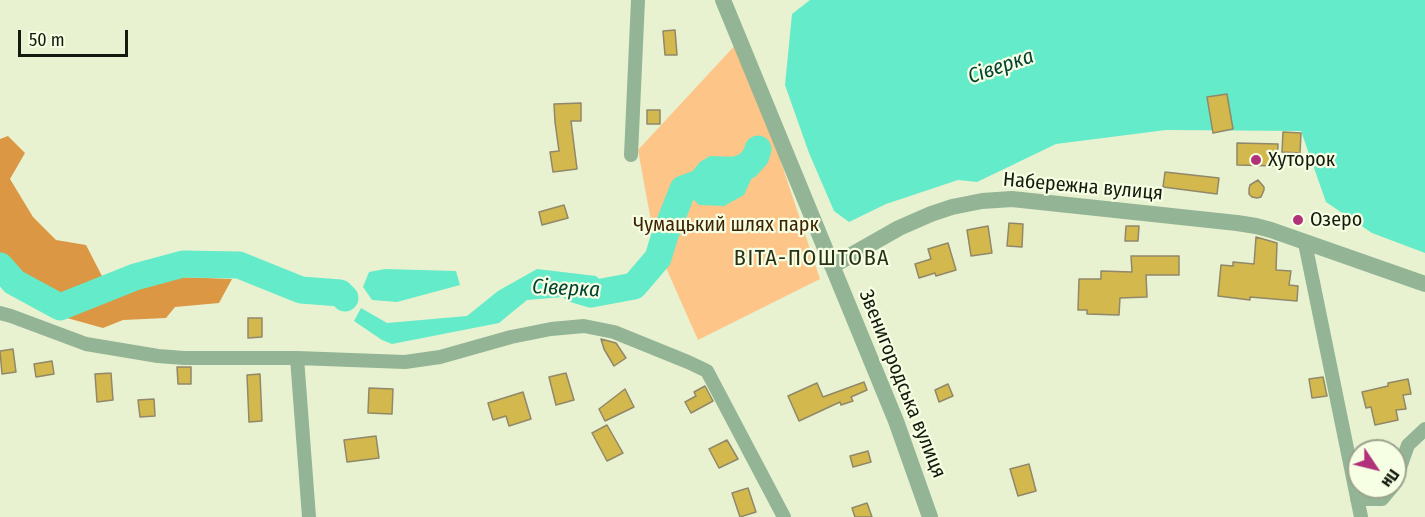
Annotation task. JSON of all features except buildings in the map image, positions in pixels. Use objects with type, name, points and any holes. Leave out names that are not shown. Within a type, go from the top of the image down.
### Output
[{"type":"street","points":[[631,155],[638,0]]},
{"type":"street","name":"Звенигородська вулиця","points":[[723,0],[896,421],[930,517]]},
{"type":"street","name":"Набережна вулиця","points":[[832,266],[899,228],[931,214],[982,201],[1012,199],[1237,223],[1271,230],[1425,284]]},
{"type":"street","points":[[1305,243],[1347,445]]},
{"type":"street","points":[[0,313],[86,344],[184,358],[413,361],[440,357],[511,337],[551,329],[584,326],[621,334],[707,371],[784,517]]},
{"type":"street","points":[[297,358],[309,517]]},
{"type":"street","points":[[1407,448],[1425,429]]},
{"type":"street","points":[[1358,499],[1361,517]]},
{"type":"green space","name":"Чумацький шлях парк","points":[[739,41],[820,279],[698,340],[655,243],[638,150]]},
{"type":"shaded area","points":[[8,136],[25,153],[10,179],[33,217],[56,240],[86,245],[102,276],[131,291],[178,277],[232,279],[219,303],[175,307],[166,318],[123,320],[103,328],[67,318],[22,297],[0,277],[0,139]]},
{"type":"water","points":[[810,0],[1425,0],[1425,253],[1372,233],[1326,202],[1301,131],[1166,130],[1056,144],[977,182],[958,180],[886,204],[849,222],[834,211],[809,153],[785,85],[792,14]]},
{"type":"water","points":[[710,156],[739,157],[754,173],[744,195],[724,206],[699,205],[683,189],[687,178],[700,162]]},
{"type":"water","points":[[385,269],[456,271],[460,285],[397,302],[372,300],[363,287],[369,272]]},
{"type":"water","points":[[537,269],[596,276],[613,292],[611,303],[580,303],[574,296],[527,300],[499,323],[392,344],[354,321],[361,308],[387,323],[467,316],[498,291]]},
{"type":"waterway","name":"Сіверка","points":[[574,289],[591,294],[634,286],[658,258],[683,189],[747,166],[756,156],[758,149]]},
{"type":"waterway","name":"Сіверка","points":[[0,266],[14,282],[60,307],[135,277],[183,264],[239,265],[301,290],[340,293],[345,298]]},
{"type":"place","name":"Хуторок","points":[[1256,160]]},
{"type":"place","name":"Озеро","points":[[1298,220]]},
{"type":"district","name":"ВІТА-ПОШТОВА","points":[[812,259]]}]
